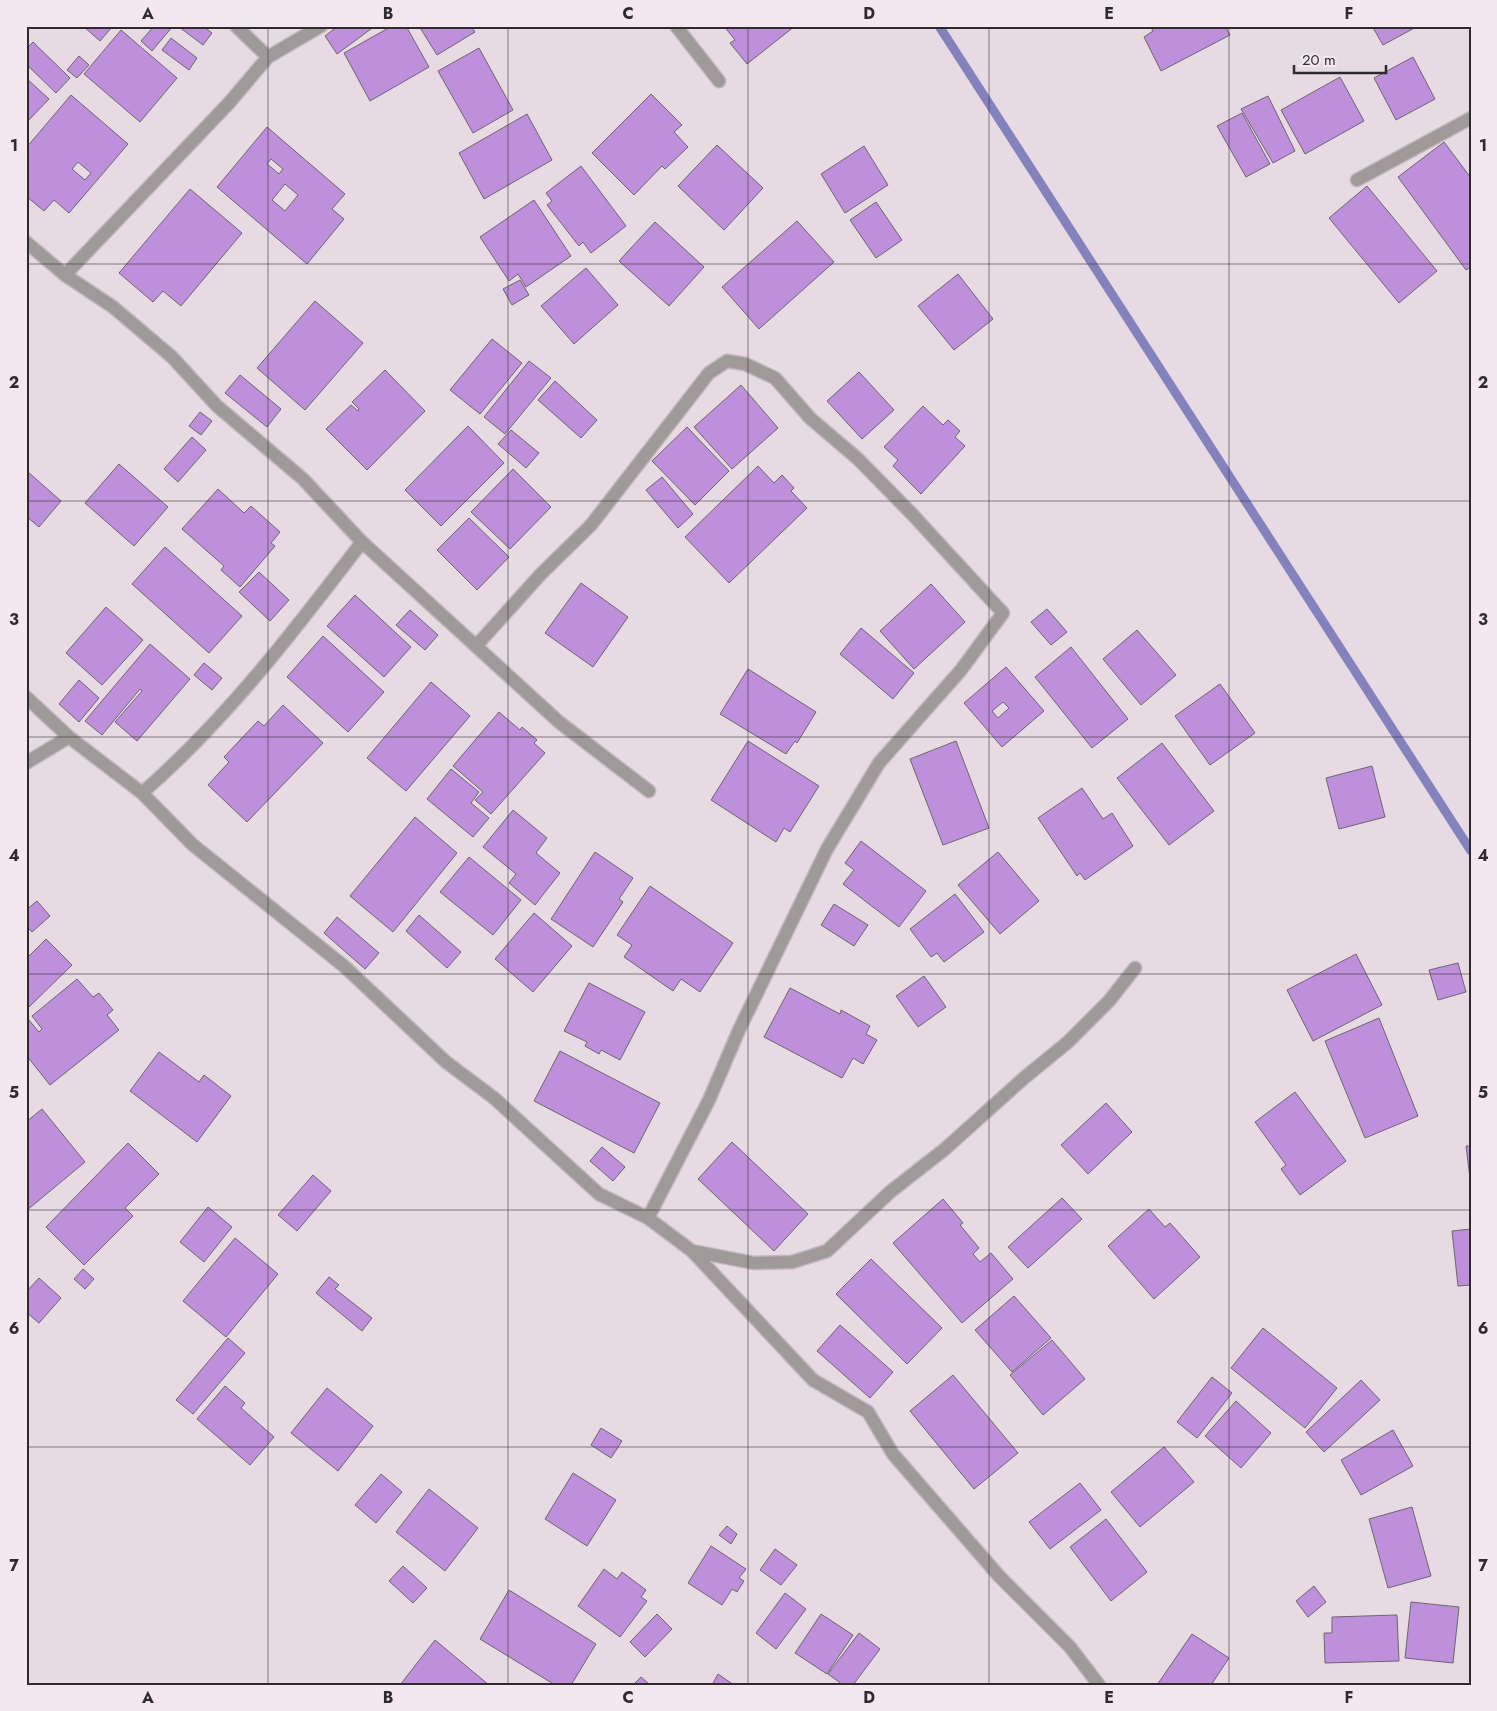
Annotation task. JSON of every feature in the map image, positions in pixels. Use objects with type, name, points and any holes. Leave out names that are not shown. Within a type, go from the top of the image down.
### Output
[{"type":"street","points":[[236,26],[268,58]]},
{"type":"street","points":[[65,275],[229,103],[268,58],[321,26]]},
{"type":"street","points":[[676,26],[719,81]]},
{"type":"street","points":[[1357,180],[1471,118]]},
{"type":"street","points":[[26,242],[65,275],[113,307],[172,357],[217,406],[303,479],[362,542],[559,722],[649,791]]},
{"type":"street","points":[[476,646],[541,574],[591,525],[709,373],[727,361],[745,364],[775,378],[810,418],[858,459],[912,514],[1003,613],[961,670],[879,763],[827,849],[739,1030],[709,1100],[648,1218]]},
{"type":"street","points":[[142,793],[206,733],[294,631],[362,542]]},
{"type":"street","points":[[26,697],[68,737],[142,793],[194,845],[345,967],[446,1062],[494,1098],[599,1194],[648,1218],[692,1250],[813,1380],[868,1412],[893,1454],[999,1576],[1070,1647],[1099,1685]]},
{"type":"street","points":[[26,763],[68,737]]},
{"type":"street","points":[[692,1250],[754,1264],[792,1262],[827,1251],[890,1192],[945,1149],[1024,1078],[1068,1042],[1109,1001],[1135,968]]},
{"type":"building","points":[[83,26],[113,26],[100,41]]},
{"type":"building","points":[[154,26],[173,26],[152,51],[141,41]]},
{"type":"building","points":[[203,26],[212,33],[203,45],[179,27]]},
{"type":"building","points":[[338,26],[375,26],[337,54],[325,36]]},
{"type":"building","points":[[392,26],[406,26],[429,67],[370,101],[344,53]]},
{"type":"building","points":[[419,26],[471,26],[475,32],[437,55]]},
{"type":"building","points":[[724,26],[795,26],[747,64],[730,43],[735,40]]},
{"type":"building","points":[[1150,26],[1225,26],[1230,35],[1161,71],[1144,37],[1153,31]]},
{"type":"building","points":[[1372,26],[1418,26],[1383,45]]},
{"type":"building","points":[[121,30],[177,78],[140,122],[84,74]]},
{"type":"building","points":[[171,38],[197,58],[189,70],[162,50]]},
{"type":"building","points":[[33,42],[70,78],[56,93],[26,64],[26,49]]},
{"type":"building","points":[[479,48],[513,110],[473,133],[438,71]]},
{"type":"building","points":[[79,56],[89,65],[77,78],[67,70]]},
{"type":"building","points":[[1413,57],[1435,99],[1396,120],[1374,78]]},
{"type":"building","points":[[1340,77],[1364,121],[1305,154],[1281,110]]},
{"type":"building","points":[[26,78],[49,99],[26,123]]},
{"type":"building","points":[[651,94],[682,125],[674,132],[688,147],[665,169],[662,166],[634,195],[592,153]]},
{"type":"building","points":[[71,95],[128,144],[69,213],[54,200],[44,211],[26,196],[26,148]],"holes":[[[78,162],[91,173],[85,180],[72,169]]]},
{"type":"building","points":[[1268,96],[1295,151],[1273,163],[1241,109]]},
{"type":"building","points":[[1242,113],[1270,164],[1246,177],[1217,126]]},
{"type":"building","points":[[527,114],[552,160],[484,199],[459,153]]},
{"type":"building","points":[[267,127],[345,194],[332,209],[344,219],[307,264],[217,187]],"holes":[[[271,159],[283,169],[279,174],[267,164]],[[285,184],[298,195],[285,211],[272,200]]]},
{"type":"building","points":[[1444,142],[1471,178],[1471,267],[1466,270],[1398,177]]},
{"type":"building","points":[[717,145],[763,188],[724,230],[678,186]]},
{"type":"building","points":[[864,146],[888,185],[845,213],[821,174]]},
{"type":"building","points":[[581,166],[626,226],[591,253],[583,242],[579,246],[547,205],[552,201],[546,193]]},
{"type":"building","points":[[1367,186],[1437,271],[1399,303],[1329,218]]},
{"type":"building","points":[[190,189],[242,233],[181,306],[163,291],[153,302],[119,273]]},
{"type":"building","points":[[534,200],[571,256],[526,287],[518,274],[509,281],[480,237]]},
{"type":"building","points":[[876,202],[902,240],[876,258],[850,220]]},
{"type":"building","points":[[797,221],[834,262],[759,329],[722,287]]},
{"type":"building","points":[[655,222],[704,267],[669,306],[619,261]]},
{"type":"building","points":[[586,268],[618,305],[574,344],[541,306]]},
{"type":"building","points":[[958,274],[993,319],[954,350],[918,306]]},
{"type":"building","points":[[520,280],[529,295],[512,305],[503,289]]},
{"type":"building","points":[[315,301],[363,343],[305,410],[257,368]]},
{"type":"building","points":[[492,339],[522,363],[480,414],[450,390]]},
{"type":"building","points":[[529,361],[551,378],[505,434],[484,417]]},
{"type":"building","points":[[385,370],[425,411],[367,470],[326,429],[351,405],[358,411],[359,409],[352,402]]},
{"type":"building","points":[[859,372],[894,410],[862,439],[827,401]]},
{"type":"building","points":[[240,375],[281,409],[267,427],[225,393]]},
{"type":"building","points":[[555,381],[597,420],[581,438],[538,400]]},
{"type":"building","points":[[741,385],[778,428],[732,469],[694,427]]},
{"type":"building","points":[[923,406],[943,425],[948,420],[960,431],[955,437],[965,446],[921,494],[893,466],[898,460],[884,447]]},
{"type":"building","points":[[200,412],[212,421],[201,435],[189,426]]},
{"type":"building","points":[[468,426],[504,463],[441,526],[405,490]]},
{"type":"building","points":[[687,427],[729,471],[695,505],[652,461]]},
{"type":"building","points":[[511,430],[539,453],[526,468],[498,444]]},
{"type":"building","points":[[192,437],[206,450],[178,482],[164,469]]},
{"type":"building","points":[[119,464],[168,507],[134,546],[85,503]]},
{"type":"building","points":[[758,466],[774,483],[782,475],[794,488],[791,491],[807,508],[729,583],[685,537]]},
{"type":"building","points":[[513,469],[551,507],[510,549],[471,512]]},
{"type":"building","points":[[28,472],[61,501],[39,527],[26,516]]},
{"type":"building","points":[[662,477],[693,514],[678,528],[646,490]]},
{"type":"building","points":[[218,489],[244,513],[251,506],[280,532],[271,543],[275,546],[240,587],[221,570],[224,566],[182,529]]},
{"type":"building","points":[[469,518],[509,557],[477,590],[437,550]]},
{"type":"building","points":[[165,547],[242,616],[209,653],[132,584]]},
{"type":"building","points":[[259,572],[289,600],[270,621],[239,592]]},
{"type":"building","points":[[581,583],[628,617],[593,667],[545,633]]},
{"type":"building","points":[[931,584],[965,622],[914,669],[880,631]]},
{"type":"building","points":[[355,595],[411,647],[384,677],[327,626]]},
{"type":"building","points":[[106,607],[143,640],[102,685],[66,653]]},
{"type":"building","points":[[1047,609],[1067,632],[1051,645],[1031,622]]},
{"type":"building","points":[[410,610],[438,635],[425,650],[396,625]]},
{"type":"building","points":[[861,628],[914,673],[893,699],[840,654]]},
{"type":"building","points":[[1137,630],[1176,675],[1141,705],[1103,659]]},
{"type":"building","points":[[323,636],[384,692],[348,732],[287,677]]},
{"type":"building","points":[[150,644],[190,679],[137,741],[115,722],[142,691],[140,689],[102,735],[85,721]]},
{"type":"building","points":[[1071,647],[1128,719],[1092,748],[1035,677]]},
{"type":"building","points":[[204,663],[222,678],[212,690],[194,675]]},
{"type":"building","points":[[1006,667],[1044,711],[1002,747],[964,703]],"holes":[[[1003,702],[1009,708],[998,718],[992,711]]]},
{"type":"building","points":[[748,669],[816,712],[797,743],[795,741],[786,754],[720,714]]},
{"type":"building","points":[[79,680],[99,698],[79,722],[59,704]]},
{"type":"building","points":[[431,682],[470,716],[406,791],[367,758]]},
{"type":"building","points":[[1220,684],[1255,733],[1210,765],[1175,716]]},
{"type":"building","points":[[283,705],[323,743],[247,822],[208,785],[229,762],[224,757],[258,721],[264,726]]},
{"type":"building","points":[[499,712],[520,730],[522,727],[537,740],[534,743],[545,753],[491,814],[475,800],[483,792],[453,766]]},
{"type":"building","points":[[748,741],[819,786],[790,832],[784,828],[776,842],[711,800]]},
{"type":"building","points":[[956,741],[989,828],[943,845],[910,759]]},
{"type":"building","points":[[1162,743],[1214,811],[1169,845],[1117,778]]},
{"type":"building","points":[[1372,766],[1385,817],[1339,829],[1326,778]]},
{"type":"building","points":[[451,769],[479,792],[471,803],[489,818],[473,837],[427,799]]},
{"type":"building","points":[[1082,788],[1103,819],[1112,813],[1133,846],[1085,880],[1080,873],[1077,876],[1038,818]]},
{"type":"building","points":[[513,810],[547,838],[536,853],[560,873],[535,905],[509,883],[516,874],[483,847]]},
{"type":"building","points":[[415,817],[457,853],[393,932],[350,896]]},
{"type":"building","points":[[861,841],[926,891],[899,927],[843,884],[854,870],[845,863]]},
{"type":"building","points":[[595,852],[633,878],[619,899],[623,902],[593,947],[551,919]]},
{"type":"building","points":[[998,852],[1039,901],[1000,934],[958,885]]},
{"type":"building","points":[[469,857],[521,900],[493,935],[440,892]]},
{"type":"building","points":[[650,886],[733,943],[700,992],[681,979],[673,991],[624,957],[632,945],[617,935]]},
{"type":"building","points":[[955,894],[984,932],[944,962],[937,953],[931,957],[910,929]]},
{"type":"building","points":[[37,901],[50,916],[32,932],[26,926],[26,910]]},
{"type":"building","points":[[834,904],[868,925],[854,946],[821,925]]},
{"type":"building","points":[[534,913],[572,946],[533,992],[495,959]]},
{"type":"building","points":[[419,915],[461,952],[447,968],[406,931]]},
{"type":"building","points":[[337,917],[379,953],[365,969],[324,933]]},
{"type":"building","points":[[46,939],[72,965],[29,1007],[26,1005],[26,959]]},
{"type":"building","points":[[1356,954],[1382,1005],[1313,1041],[1287,990]]},
{"type":"building","points":[[1458,963],[1466,992],[1438,1000],[1429,970]]},
{"type":"building","points":[[924,976],[946,1007],[918,1027],[896,996]]},
{"type":"building","points":[[77,979],[93,997],[99,993],[113,1010],[107,1015],[119,1030],[50,1085],[26,1055],[26,1020],[28,1019],[39,1032],[42,1029],[32,1016]]},
{"type":"building","points":[[589,983],[645,1012],[620,1060],[601,1050],[599,1054],[585,1046],[587,1042],[564,1031]]},
{"type":"building","points":[[790,988],[840,1014],[841,1010],[870,1026],[866,1034],[877,1040],[863,1064],[853,1058],[842,1078],[764,1037]]},
{"type":"building","points":[[1379,1018],[1418,1116],[1365,1138],[1325,1041]]},
{"type":"building","points":[[560,1051],[660,1103],[634,1153],[534,1101]]},
{"type":"building","points":[[159,1052],[199,1082],[204,1075],[231,1096],[197,1142],[130,1091]]},
{"type":"building","points":[[1295,1092],[1346,1161],[1300,1195],[1281,1169],[1286,1165],[1255,1122]]},
{"type":"building","points":[[1106,1103],[1132,1132],[1088,1174],[1061,1145]]},
{"type":"building","points":[[42,1109],[85,1162],[26,1211],[26,1122]]},
{"type":"building","points":[[732,1142],[808,1214],[774,1251],[698,1179]]},
{"type":"building","points":[[128,1143],[159,1174],[125,1208],[133,1216],[84,1265],[46,1227]]},
{"type":"building","points":[[1466,1146],[1471,1146],[1471,1186]]},
{"type":"building","points":[[602,1147],[625,1167],[613,1181],[590,1161]]},
{"type":"building","points":[[313,1175],[331,1191],[297,1231],[278,1215]]},
{"type":"building","points":[[1062,1198],[1082,1219],[1028,1268],[1008,1247]]},
{"type":"building","points":[[943,1199],[963,1223],[960,1225],[979,1248],[973,1254],[980,1262],[991,1253],[1013,1279],[962,1323],[893,1243]]},
{"type":"building","points":[[208,1207],[232,1227],[204,1262],[180,1242]]},
{"type":"building","points":[[1149,1209],[1165,1227],[1170,1223],[1200,1257],[1154,1299],[1108,1246]]},
{"type":"building","points":[[1471,1229],[1471,1285],[1458,1286],[1452,1231]]},
{"type":"building","points":[[235,1238],[278,1274],[226,1337],[183,1301]]},
{"type":"building","points":[[871,1259],[942,1328],[907,1364],[836,1294]]},
{"type":"building","points":[[83,1269],[94,1279],[85,1289],[74,1279]]},
{"type":"building","points":[[329,1277],[339,1285],[335,1289],[372,1318],[362,1331],[316,1293]]},
{"type":"building","points":[[39,1278],[61,1298],[39,1323],[26,1312],[26,1292]]},
{"type":"building","points":[[1014,1296],[1051,1338],[1012,1372],[975,1330]]},
{"type":"building","points":[[840,1325],[893,1372],[870,1398],[817,1351]]},
{"type":"building","points":[[1263,1328],[1337,1388],[1305,1428],[1231,1368]]},
{"type":"building","points":[[228,1338],[245,1353],[193,1414],[176,1400]]},
{"type":"building","points":[[1052,1340],[1085,1379],[1043,1415],[1010,1375]]},
{"type":"building","points":[[953,1375],[1018,1453],[974,1489],[910,1411]]},
{"type":"building","points":[[1212,1377],[1232,1393],[1197,1438],[1177,1422]]},
{"type":"building","points":[[1361,1380],[1380,1400],[1324,1452],[1306,1432]]},
{"type":"building","points":[[225,1386],[245,1403],[241,1408],[274,1437],[250,1465],[197,1419]]},
{"type":"building","points":[[327,1388],[373,1426],[338,1471],[291,1433]]},
{"type":"building","points":[[1236,1401],[1271,1433],[1241,1468],[1205,1436]]},
{"type":"building","points":[[601,1428],[622,1441],[611,1458],[591,1445]]},
{"type":"building","points":[[1393,1430],[1413,1466],[1361,1495],[1341,1460]]},
{"type":"building","points":[[1164,1447],[1194,1482],[1140,1527],[1111,1492]]},
{"type":"building","points":[[573,1473],[616,1500],[587,1546],[545,1519]]},
{"type":"building","points":[[381,1474],[402,1492],[376,1523],[355,1505]]},
{"type":"building","points":[[1080,1483],[1101,1510],[1050,1549],[1029,1522]]},
{"type":"building","points":[[429,1489],[478,1528],[445,1571],[396,1532]]},
{"type":"building","points":[[1412,1507],[1431,1576],[1388,1588],[1369,1519]]},
{"type":"building","points":[[1106,1519],[1147,1572],[1111,1601],[1070,1547]]},
{"type":"building","points":[[727,1526],[737,1534],[731,1544],[719,1535]]},
{"type":"building","points":[[711,1546],[746,1569],[739,1578],[744,1581],[737,1592],[732,1589],[722,1605],[688,1583]]},
{"type":"building","points":[[775,1549],[797,1565],[781,1585],[760,1570]]},
{"type":"building","points":[[403,1566],[427,1588],[413,1603],[389,1581]]},
{"type":"building","points":[[604,1569],[617,1579],[622,1572],[646,1590],[641,1597],[647,1601],[620,1637],[578,1606]]},
{"type":"building","points":[[1314,1586],[1326,1602],[1308,1617],[1296,1601]]},
{"type":"building","points":[[509,1590],[596,1644],[571,1685],[555,1685],[480,1639]]},
{"type":"building","points":[[785,1593],[806,1609],[776,1649],[756,1633]]},
{"type":"building","points":[[1411,1602],[1459,1607],[1453,1663],[1405,1658]]},
{"type":"building","points":[[657,1614],[672,1629],[645,1657],[630,1642]]},
{"type":"building","points":[[821,1614],[853,1635],[827,1674],[795,1653]]},
{"type":"building","points":[[1397,1615],[1399,1661],[1325,1663],[1324,1633],[1332,1633],[1332,1617]]},
{"type":"building","points":[[859,1633],[880,1649],[853,1685],[843,1685],[828,1674]]},
{"type":"building","points":[[1192,1634],[1229,1658],[1211,1685],[1157,1685]]},
{"type":"building","points":[[435,1640],[489,1685],[400,1685]]},
{"type":"building","points":[[718,1674],[734,1685],[712,1685]]},
{"type":"building","points":[[641,1677],[650,1685],[633,1685]]},
{"type":"waterway","points":[[939,26],[1471,851]]}]
